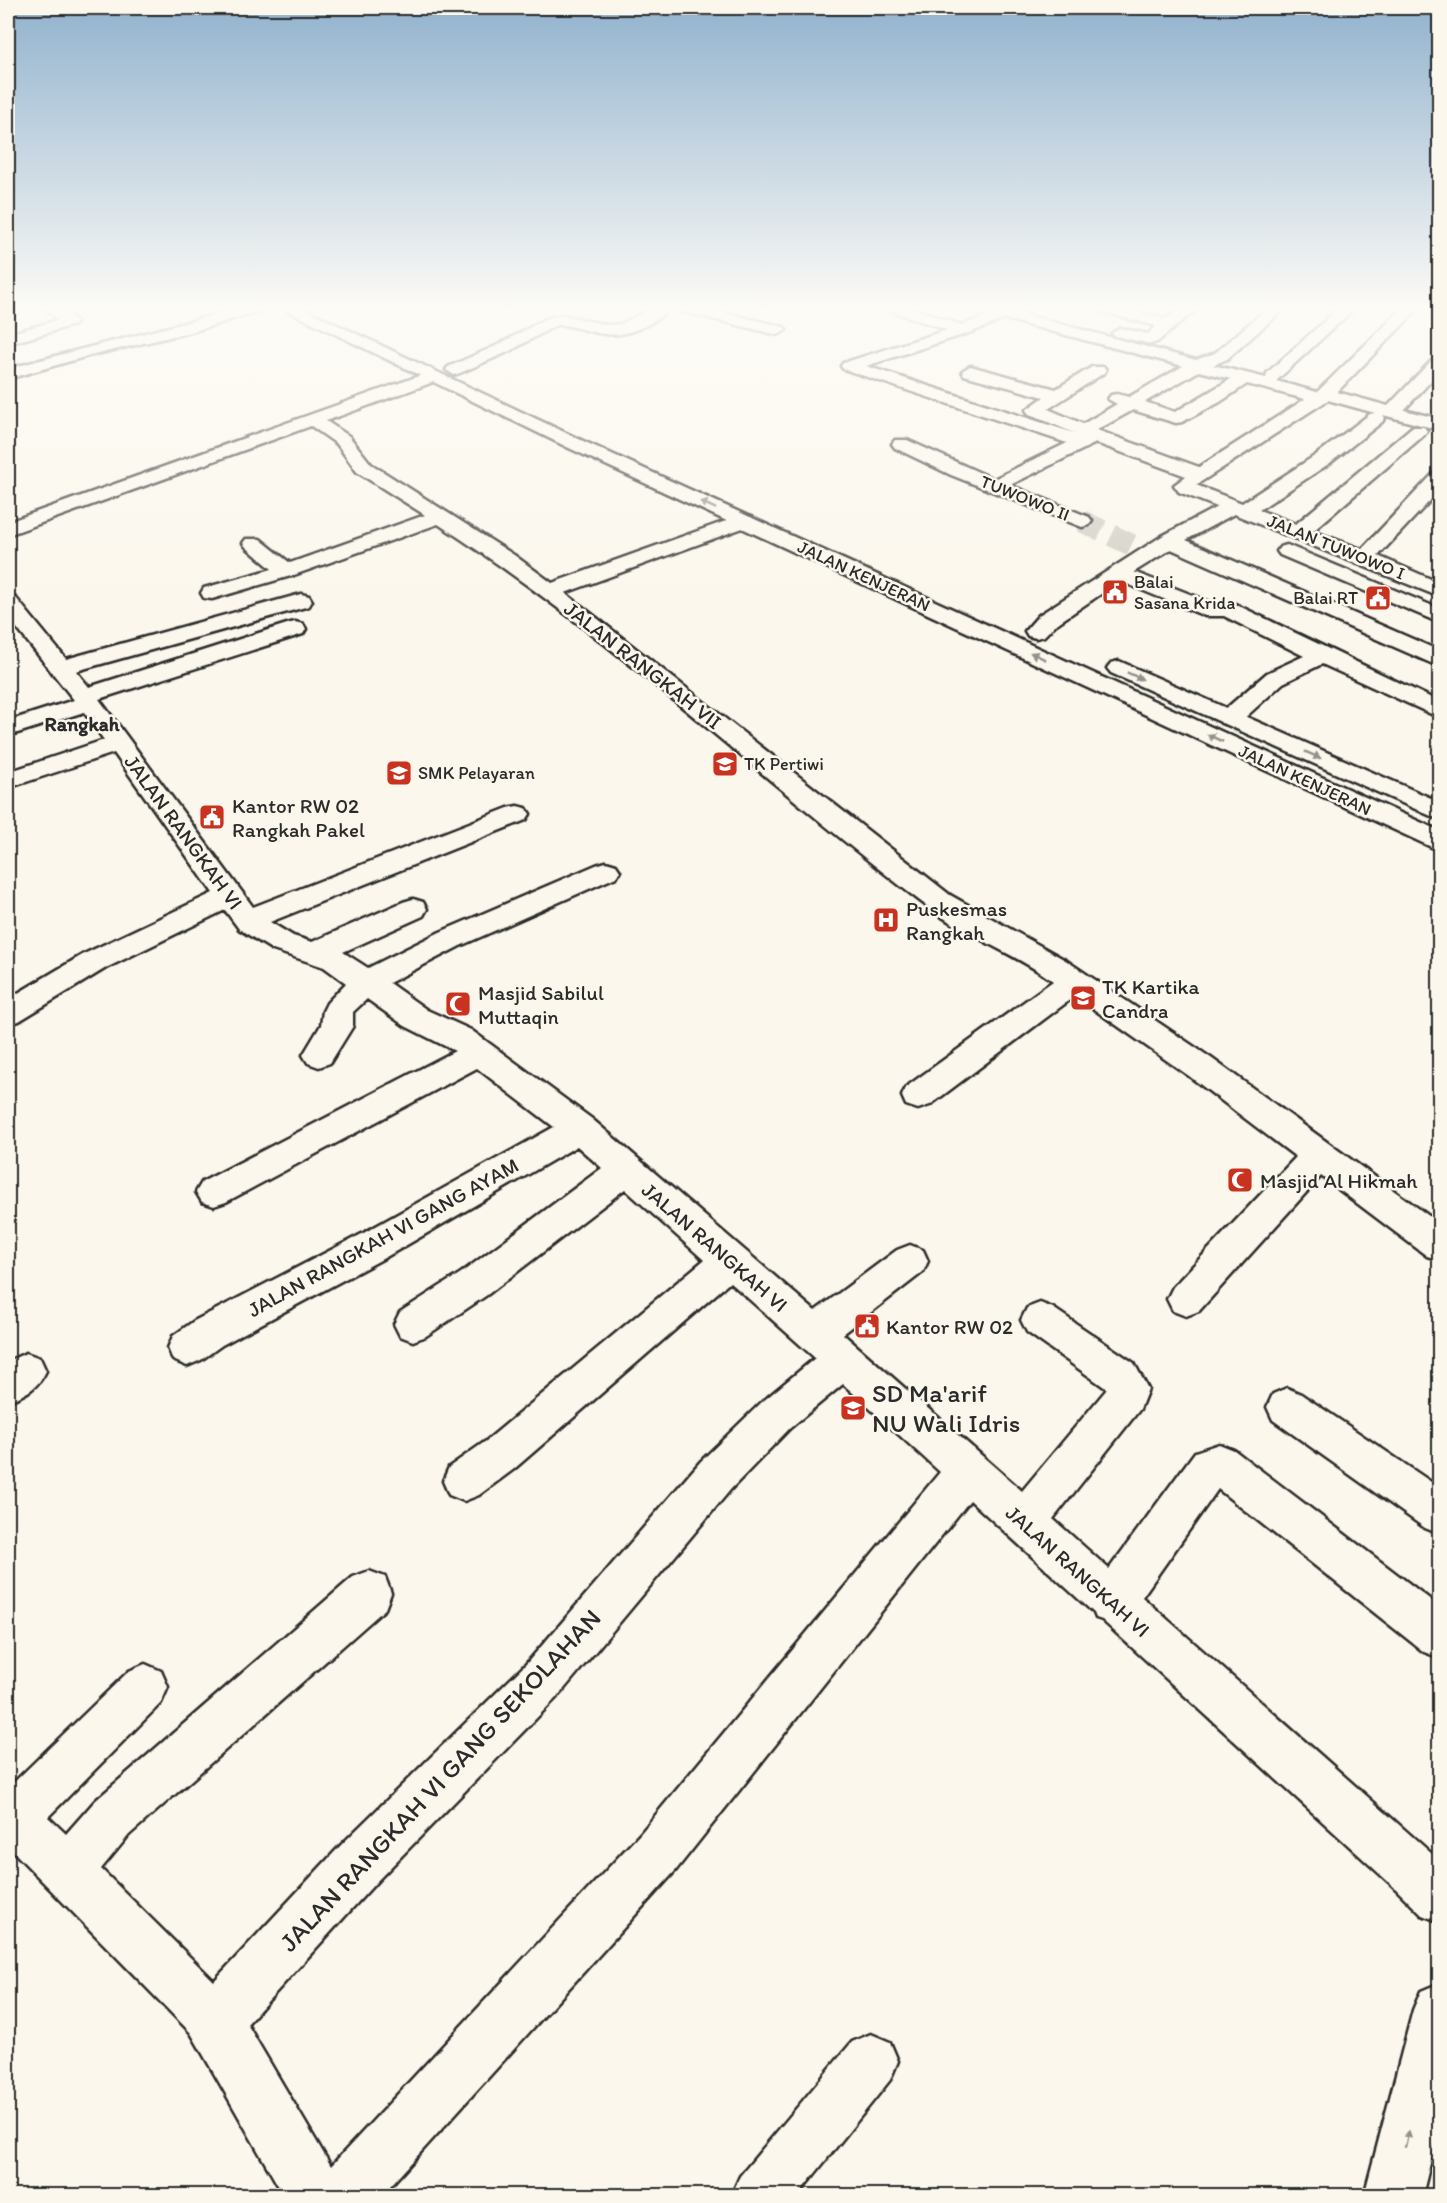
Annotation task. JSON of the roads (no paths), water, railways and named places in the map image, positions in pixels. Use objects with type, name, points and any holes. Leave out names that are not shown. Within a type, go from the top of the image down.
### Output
[{"type":"main road","points":[[8,529],[123,485],[342,411]]},
{"type":"main road","name":"JALAN KENJERAN","points":[[521,411],[744,521],[1440,842]]},
{"type":"main road","name":"JALAN KENJERAN","points":[[532,411],[800,526]]},
{"type":"main road","points":[[1003,411],[1089,436],[1202,475],[1300,411]]},
{"type":"main road","points":[[1037,411],[1089,436]]},
{"type":"main road","points":[[996,485],[1089,436],[1120,411]]},
{"type":"main road","points":[[1154,411],[1176,418],[1190,411]]},
{"type":"main road","points":[[1370,411],[1440,425]]},
{"type":"main road","points":[[1036,631],[1047,620],[1118,573],[1144,551],[1210,518],[1241,514],[1323,459],[1388,411]]},
{"type":"main road","name":"JALAN RANGKAH VII","points":[[315,421],[343,440],[364,468],[507,559],[549,591],[940,902],[1074,981],[1200,1067],[1440,1245]]},
{"type":"main road","points":[[1299,532],[1418,431]]},
{"type":"main road","name":"TUWOWO II","points":[[901,444],[958,471],[1082,521]]},
{"type":"main road","name":"JALAN TUWOWO I","points":[[1202,475],[1185,484],[1184,487],[1241,514],[1299,532],[1437,585]]},
{"type":"main road","points":[[1365,558],[1440,478]]},
{"type":"main road","points":[[212,593],[287,571],[441,516]]},
{"type":"main road","points":[[549,591],[744,521]]},
{"type":"main road","points":[[1169,540],[1440,660]]},
{"type":"main road","points":[[253,543],[287,571]]},
{"type":"main road","points":[[1270,544],[1440,617]]},
{"type":"main road","points":[[1118,573],[1213,612],[1227,609],[1440,711]]},
{"type":"main road","points":[[61,668],[301,601]]},
{"type":"main road","name":"JALAN RANGKAH VI","points":[[8,603],[120,743],[239,908],[283,943],[335,960],[416,1018],[460,1038],[580,1128],[829,1347],[1412,1869],[1440,1897]]},
{"type":"main road","points":[[1014,621],[1057,641]]},
{"type":"main road","points":[[8,729],[295,629]]},
{"type":"main road","points":[[1230,718],[1275,678],[1321,656]]},
{"type":"main road","name":"JALAN KENJERAN","points":[[1100,660],[1440,812]]},
{"type":"main road","points":[[8,780],[120,743]]},
{"type":"main road","points":[[8,1013],[95,961],[239,908],[367,875],[517,814]]},
{"type":"main road","points":[[319,1055],[337,1026],[338,1011],[343,1003],[366,982],[450,939],[606,870]]},
{"type":"main road","points":[[314,953],[413,909]]},
{"type":"main road","points":[[918,1096],[1074,981]]},
{"type":"main road","points":[[214,1192],[480,1052]]},
{"type":"main road","name":"JALAN RANGKAH VI GANG AYAM","points":[[187,1348],[208,1333],[373,1246],[580,1128]]},
{"type":"main road","points":[[1186,1299],[1263,1218],[1319,1154]]},
{"type":"main road","points":[[413,1324],[474,1284],[626,1169]]},
{"type":"main road","points":[[464,1481],[500,1455],[729,1261]]},
{"type":"main road","name":"JALAN RANGKAH VI GANG SEKOLAHAN","points":[[213,2021],[360,1862],[543,1679],[716,1475],[776,1415],[829,1347],[910,1261]]},
{"type":"main road","points":[[1024,1522],[1126,1396],[1128,1389],[1120,1376],[1040,1320]]},
{"type":"main road","points":[[1287,1407],[1440,1513]]},
{"type":"main road","points":[[1112,1602],[1210,1466],[1218,1464],[1224,1466],[1440,1636]]},
{"type":"main road","points":[[342,2196],[658,1852],[967,1471]]},
{"type":"main road","points":[[67,1871],[112,1818],[369,1593]]},
{"type":"main road","points":[[145,1687],[10,1814],[211,2015],[316,2196]]},
{"type":"main road","points":[[1393,2196],[1440,2010]]},
{"type":"main road","points":[[760,2196],[871,2061]]},
{"type":"tunnel","points":[[1082,521],[1140,549]]},
{"type":"place","name":"Balai Sasana Krida","points":[[1115,592]]},
{"type":"place","name":"Balai RT","points":[[1378,598]]},
{"type":"place","name":"TK Pertiwi","points":[[725,764]]},
{"type":"place","name":"SMK Pelayaran","points":[[399,773]]},
{"type":"place","name":"Kantor RW 02 Rangkah Pakel","points":[[212,817]]},
{"type":"place","name":"Puskesmas Rangkah","points":[[886,920]]},
{"type":"place","name":"TK Kartika Candra","points":[[1083,998]]},
{"type":"place","name":"Masjid Sabilul Muttaqin","points":[[458,1004]]},
{"type":"place","name":"Masjid Al Hikmah","points":[[1240,1180]]},
{"type":"place","name":"Kantor RW 02","points":[[867,1326]]},
{"type":"place","name":"SD Ma'arif NU Wali Idris","points":[[853,1408]]},
{"type":"district","name":"Rangkah","points":[[82,724]]}]
